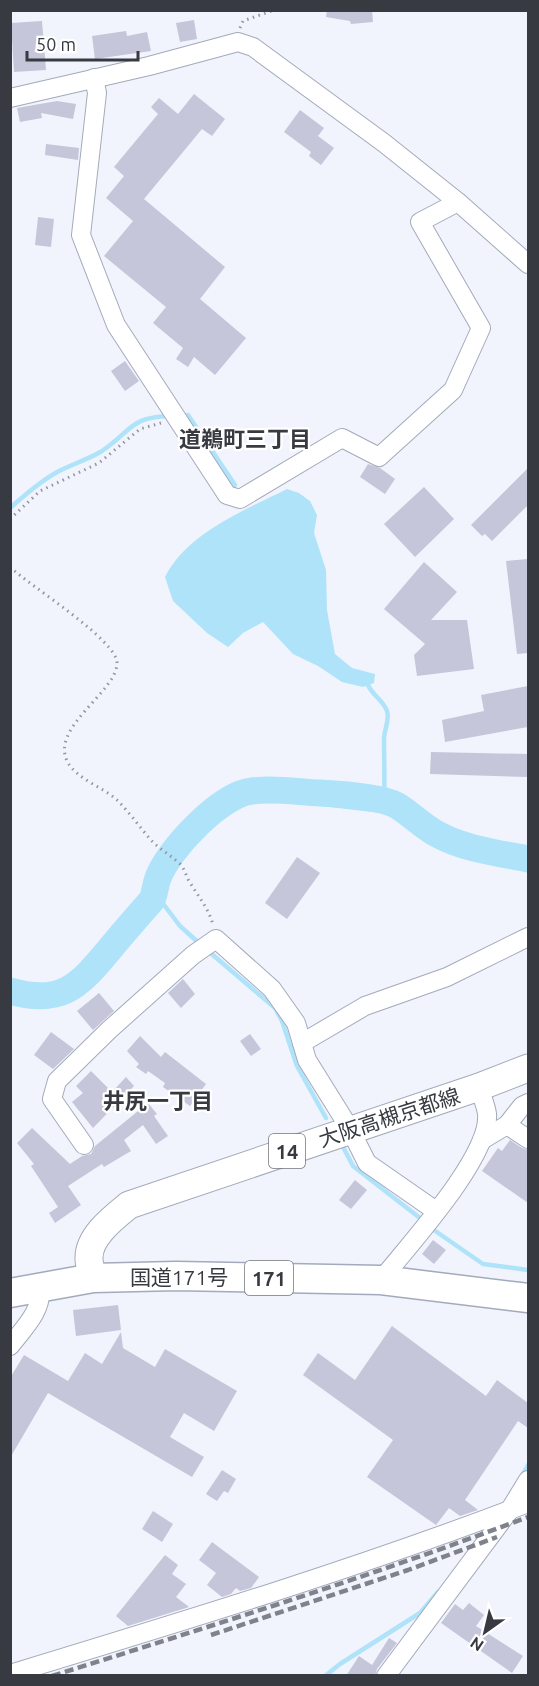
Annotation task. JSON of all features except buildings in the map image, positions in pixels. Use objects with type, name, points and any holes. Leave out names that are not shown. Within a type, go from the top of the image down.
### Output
[{"type":"highway","name":"国道171号","points":[[10,1293],[93,1278],[176,1276],[381,1280],[528,1298]]},
{"type":"main road","name":"大阪高槻京都線","points":[[93,1278],[89,1258],[93,1244],[108,1222],[129,1205],[479,1087],[528,1068]]},
{"type":"street","points":[[10,98],[238,42],[262,53],[384,143],[458,202],[528,264]]},
{"type":"street","points":[[94,78],[98,93],[81,235],[116,325],[227,495],[240,499],[342,438],[379,457],[453,390],[481,328],[420,222],[458,202]]},
{"type":"street","points":[[302,1043],[365,1006],[447,977],[528,937]]},
{"type":"street","points":[[84,1145],[52,1099],[57,1081],[109,1030],[214,941],[272,988],[296,1023],[307,1060],[350,1129],[367,1163],[434,1214]]},
{"type":"street","points":[[381,1280],[434,1214],[470,1164],[482,1140],[487,1114],[479,1087]]},
{"type":"street","points":[[482,1140],[507,1125],[522,1106],[528,1104]]},
{"type":"street","points":[[507,1125],[528,1139]]},
{"type":"street","points":[[10,1346],[38,1308],[42,1298],[40,1287]]},
{"type":"street","points":[[386,1676],[509,1511],[528,1480]]},
{"type":"street","points":[[10,1674],[367,1562],[528,1503]]},
{"type":"path","points":[[238,42],[243,21],[274,10]]},
{"type":"path","points":[[10,519],[40,491],[99,463],[141,429],[156,424],[178,422]]},
{"type":"path","points":[[10,567],[102,640],[116,655],[117,666],[110,681],[75,724],[65,743],[67,760],[78,773],[117,800],[164,853],[179,864],[210,916],[214,941]]},
{"type":"water","points":[[287,489],[299,493],[310,501],[317,515],[314,533],[326,570],[327,610],[335,654],[352,668],[375,674],[374,683],[363,687],[342,682],[318,666],[293,654],[263,622],[243,633],[228,647],[207,633],[173,601],[165,577],[187,548],[218,524]]},
{"type":"waterway","points":[[182,416],[188,415],[235,485]]},
{"type":"waterway","points":[[10,508],[46,479],[102,451],[138,422],[170,416]]},
{"type":"waterway","points":[[368,685],[388,714],[384,739],[384,801]]},
{"type":"waterway","points":[[10,991],[43,996],[67,990],[78,983],[152,900],[164,866],[184,839],[211,812],[239,794],[252,791],[286,790],[348,795],[389,802],[447,839],[481,850],[528,859]]},
{"type":"waterway","points":[[167,881],[192,842],[232,808],[260,798],[383,811],[396,817],[440,848],[477,859],[528,867]]},
{"type":"waterway","points":[[155,893],[180,926],[201,945]]},
{"type":"waterway","points":[[10,981],[32,987],[49,987],[76,974],[137,903]]},
{"type":"waterway","points":[[207,950],[275,1008],[282,1021],[297,1066],[326,1118]]},
{"type":"waterway","points":[[341,1143],[353,1166],[425,1222]]},
{"type":"waterway","points":[[431,1228],[483,1264],[528,1270]]},
{"type":"waterway","points":[[522,1476],[528,1465]]},
{"type":"waterway","points":[[325,1676],[420,1613],[438,1592]]},
{"type":"railway","points":[[52,1676],[351,1580],[528,1517]]},
{"type":"railway","points":[[211,1635],[408,1570],[497,1537]]},
{"type":"district","name":"道鵜町三丁目","points":[[245,438]]},
{"type":"district","name":"井尻一丁目","points":[[158,1100]]}]
